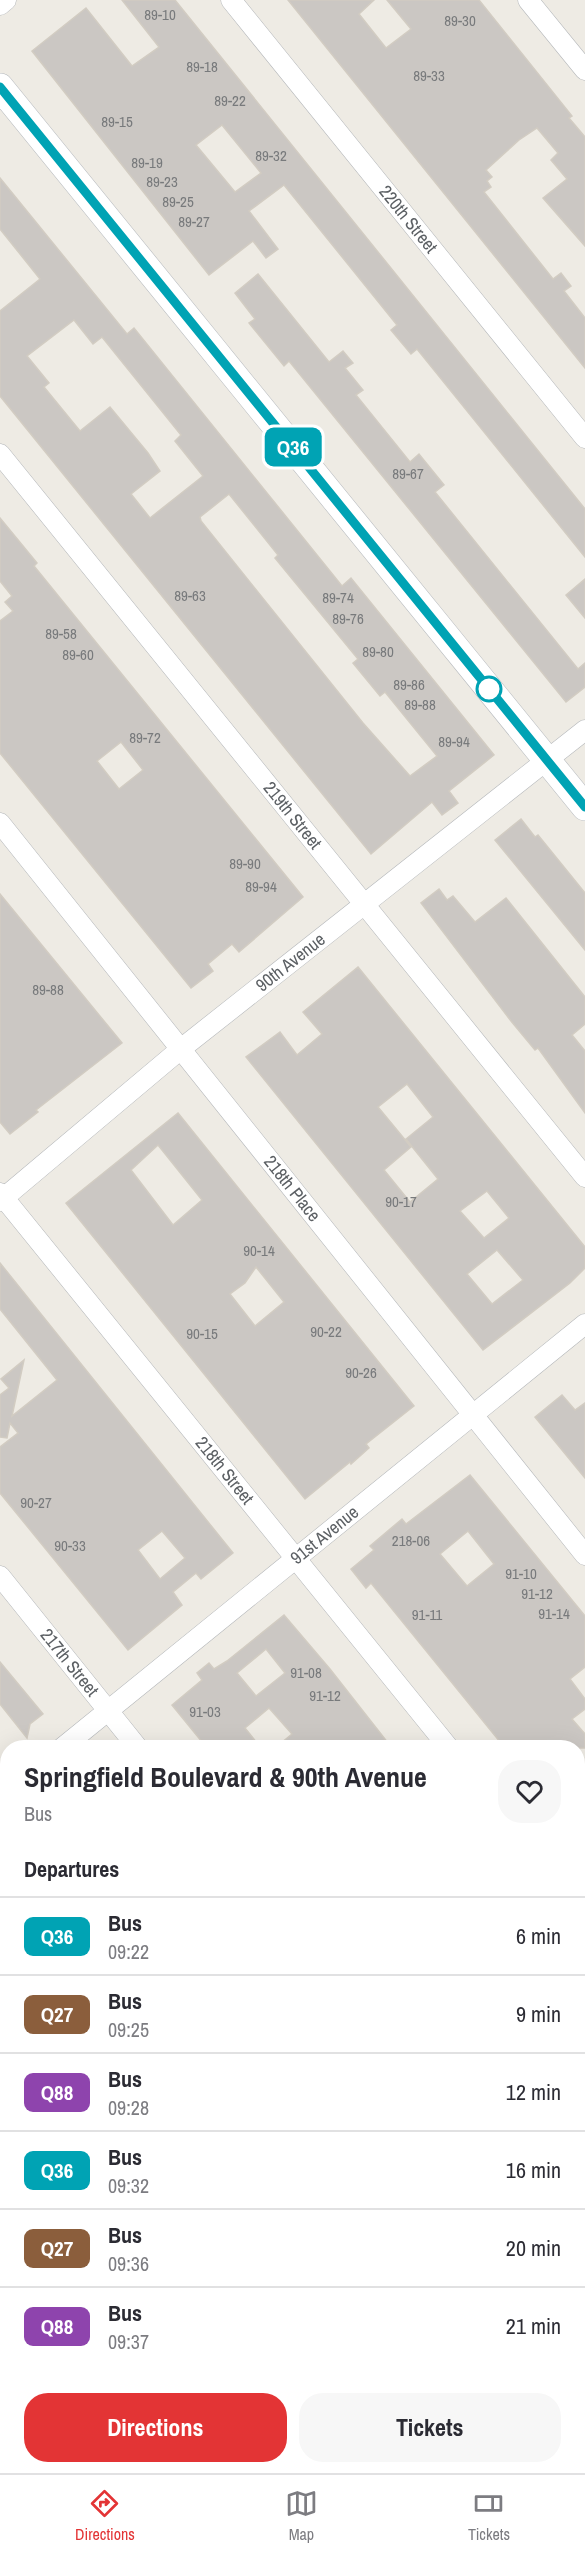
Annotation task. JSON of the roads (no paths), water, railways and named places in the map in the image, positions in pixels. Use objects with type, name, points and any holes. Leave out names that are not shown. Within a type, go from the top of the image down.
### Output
[{"type":"main road","points":[[0,87],[585,807]]},
{"type":"street","points":[[0,5],[6,0]]},
{"type":"street","name":"220th Street","points":[[231,0],[585,438]]},
{"type":"street","points":[[528,0],[585,70]]},
{"type":"street","name":"219th Street","points":[[0,454],[585,1177]]},
{"type":"street","name":"90th Avenue","points":[[1,1197],[182,1048],[585,730]]},
{"type":"street","name":"218th Place","points":[[0,823],[585,1555]]},
{"type":"street","name":"218th Street","points":[[1,1197],[443,1740]]},
{"type":"street","name":"91st Avenue","points":[[72,1740],[471,1414],[585,1324]]},
{"type":"street","name":"217th Street","points":[[0,1576],[132,1740]]}]
